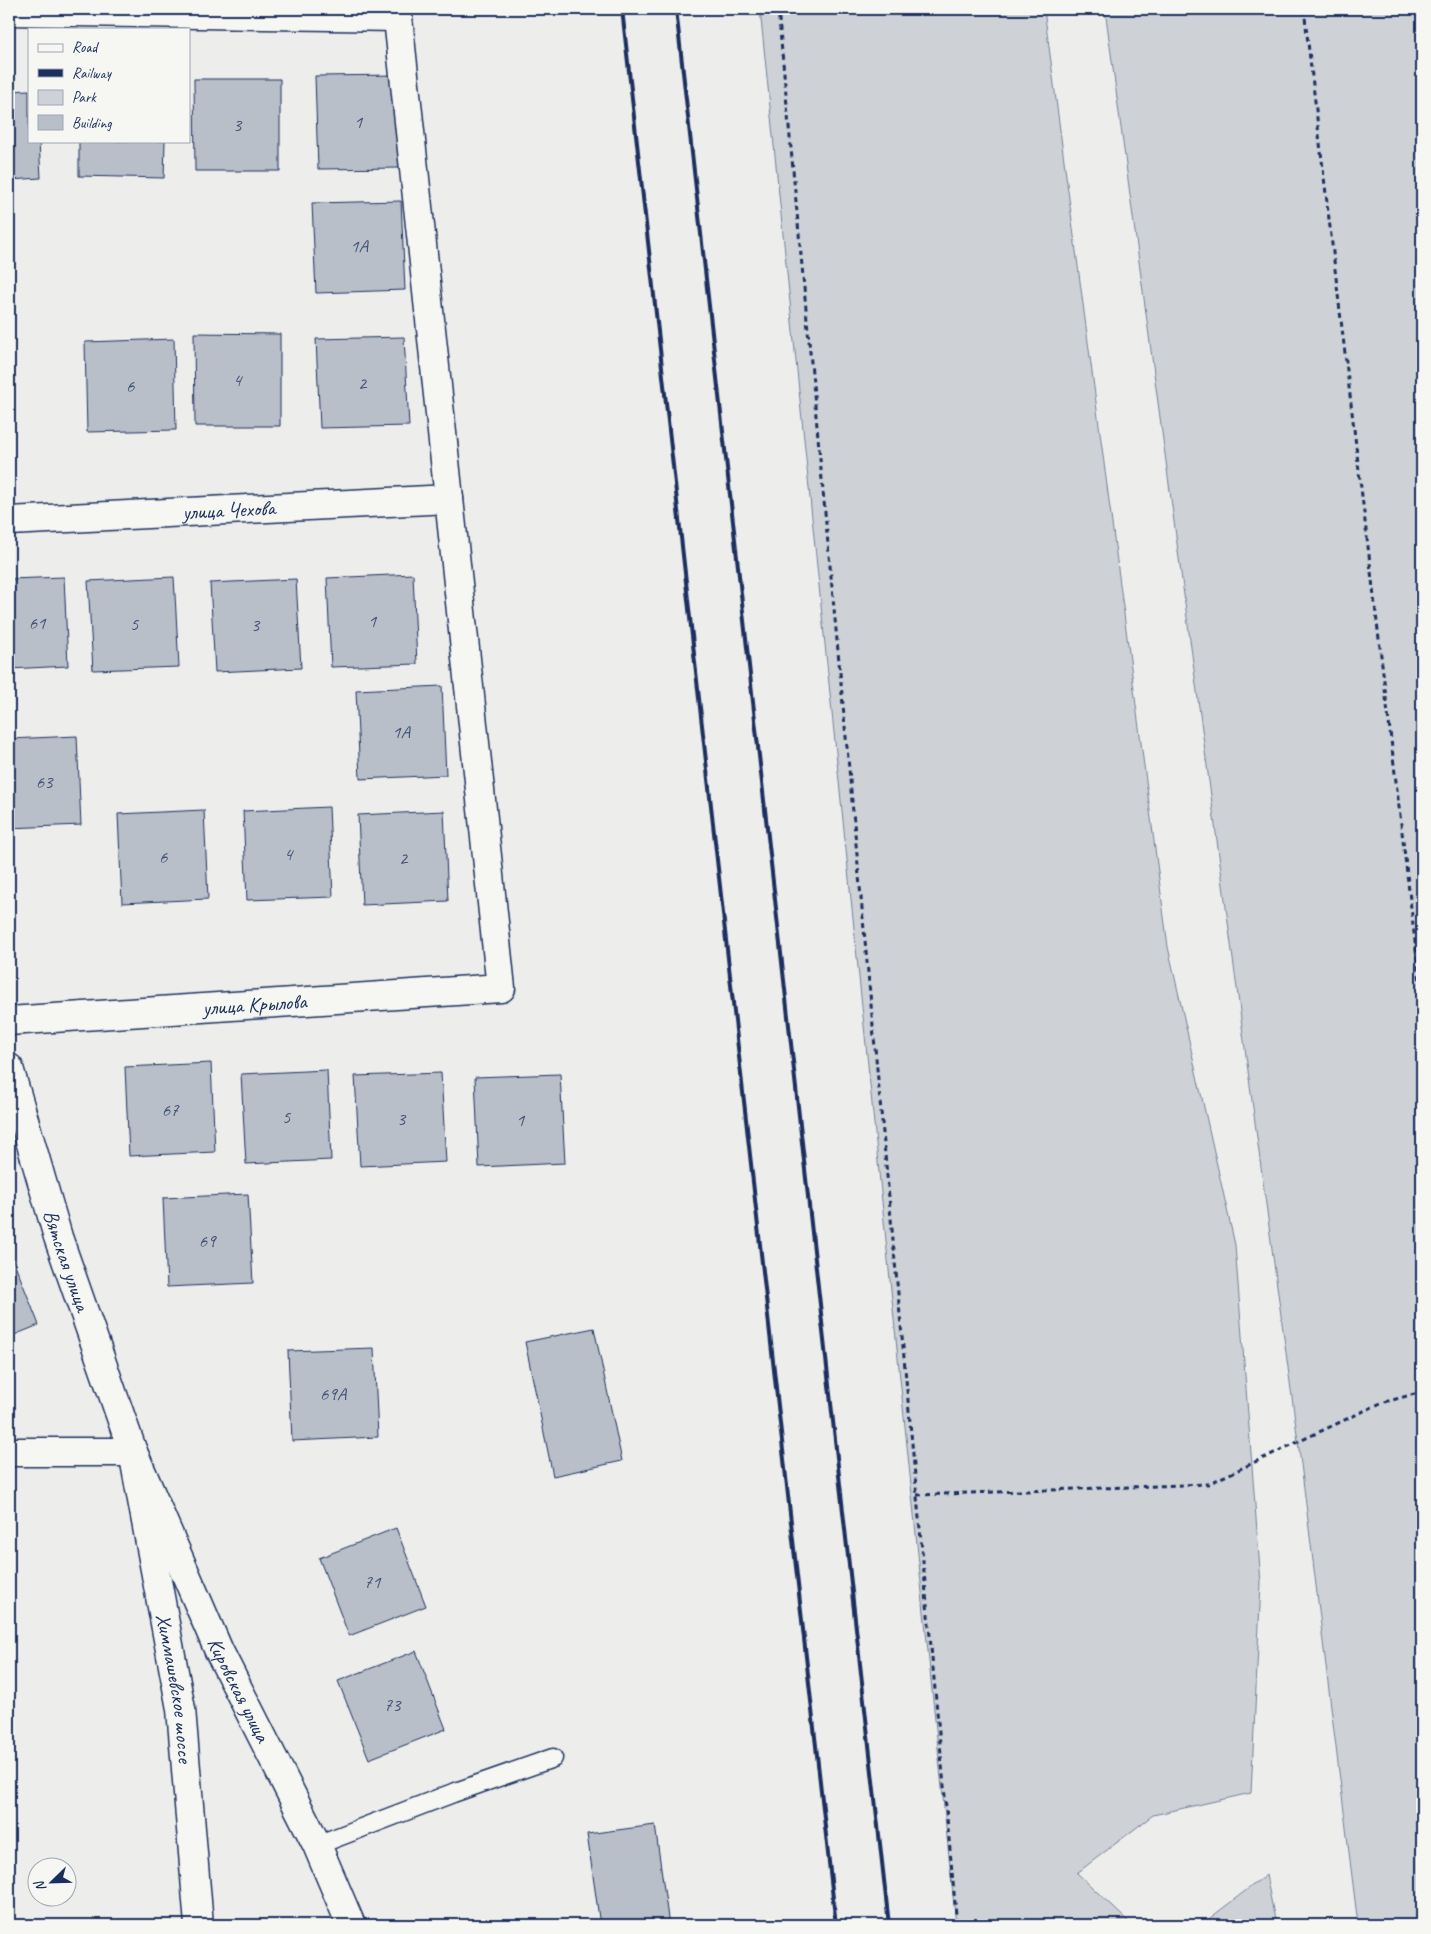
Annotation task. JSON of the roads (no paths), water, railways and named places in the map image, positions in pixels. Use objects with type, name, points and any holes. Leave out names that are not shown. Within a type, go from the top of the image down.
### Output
[{"type":"street","points":[[9,11],[398,13],[449,498]]},
{"type":"street","name":"улица Чехова","points":[[9,521],[449,498]]},
{"type":"street","name":"улица Крылова","points":[[9,1021],[501,988],[449,498]]},
{"type":"street","name":"Вятская улица","points":[[9,1068],[58,1237],[133,1452]]},
{"type":"street","points":[[9,1452],[133,1452]]},
{"type":"street","name":"Кировская улица","points":[[133,1452],[219,1651],[317,1845],[351,1925]]},
{"type":"street","name":"Химмашевское шоссе","points":[[133,1452],[181,1709],[199,1925]]},
{"type":"lane","points":[[317,1845],[453,1793],[553,1758]]},
{"type":"railway","points":[[622,9],[836,1925]]},
{"type":"railway","points":[[676,9],[889,1925]]}]
